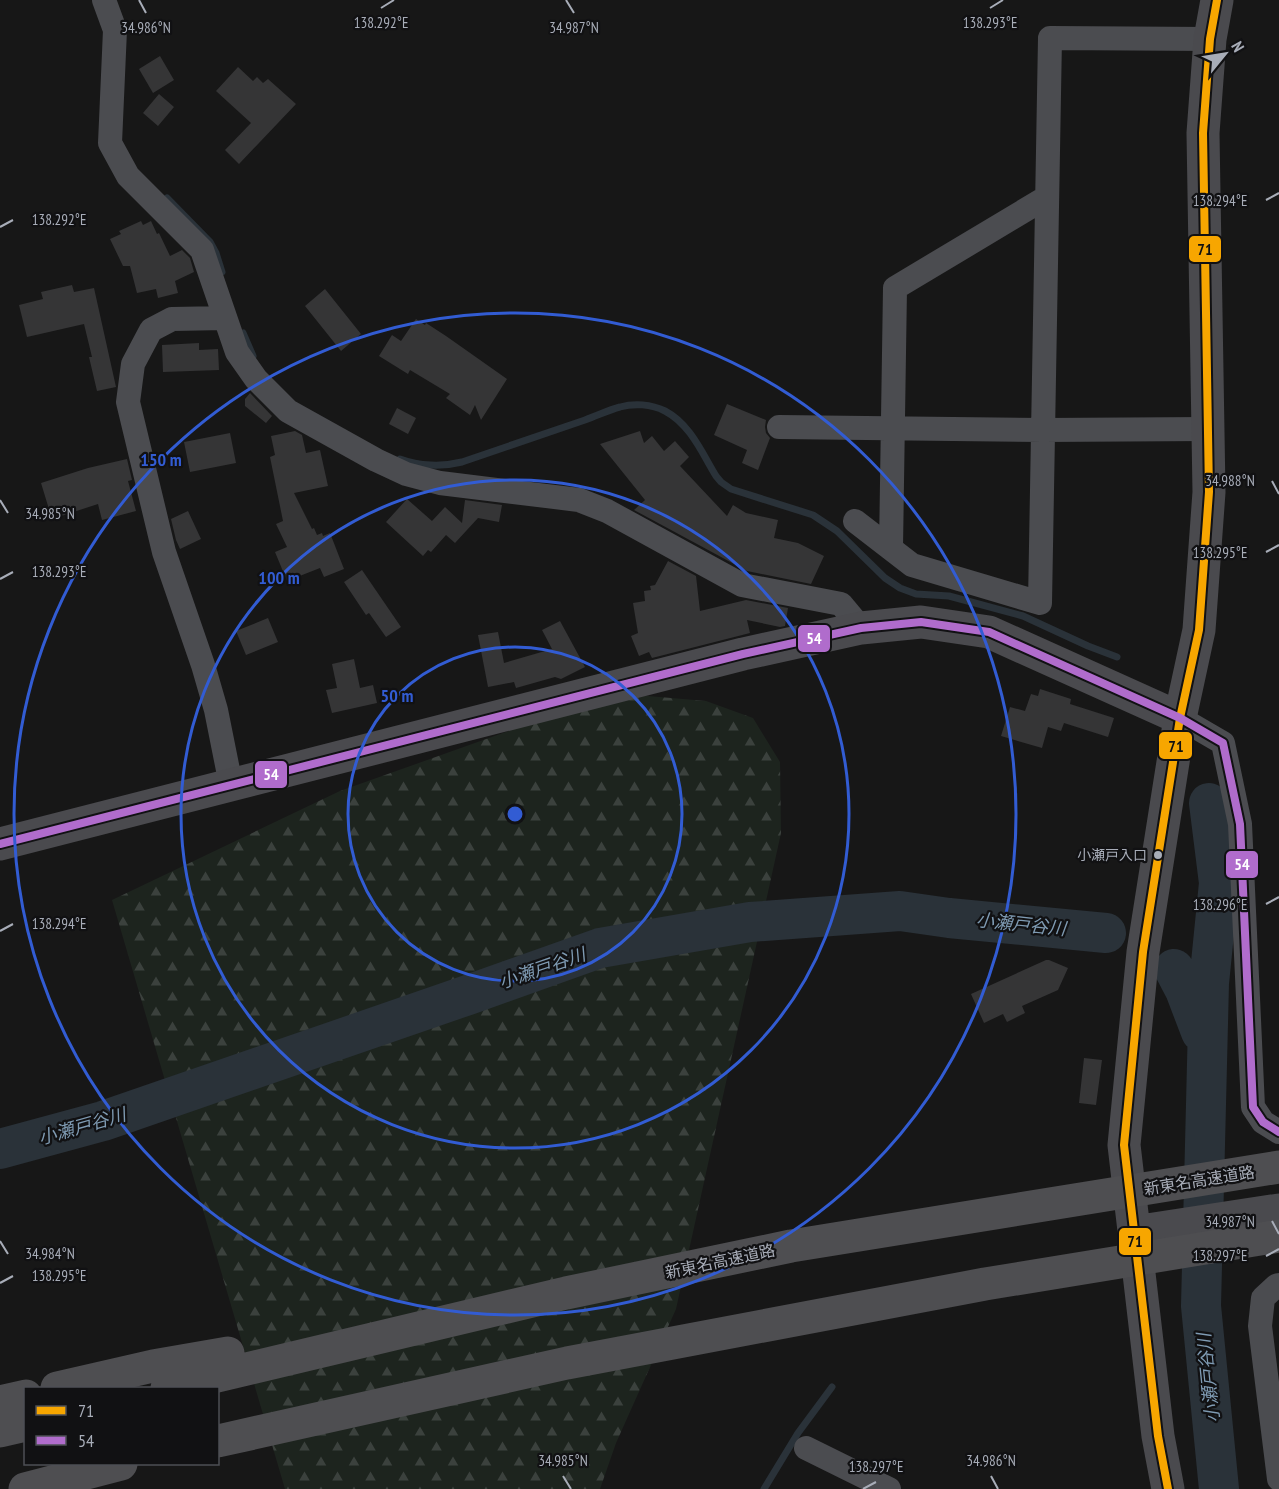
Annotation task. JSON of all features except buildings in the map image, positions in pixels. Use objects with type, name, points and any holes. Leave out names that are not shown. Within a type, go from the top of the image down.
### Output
[{"type":"highway","name":"新東名高速道路","points":[[174,1387],[566,1293],[791,1246],[1279,1167]]},
{"type":"highway","points":[[219,1441],[567,1363],[985,1284],[1279,1236]]},
{"type":"highway","points":[[65,1387],[153,1366],[566,1293]]},
{"type":"highway","points":[[0,1402],[24,1396]]},
{"type":"highway","points":[[0,1431],[24,1425]]},
{"type":"highway","points":[[25,1489],[117,1465]]},
{"type":"main road","points":[[1168,1489],[1158,1436],[1124,1145],[1143,952],[1180,718],[1199,630],[1209,492],[1203,133],[1210,39],[1216,0]]},
{"type":"main road","points":[[0,844],[743,654],[861,628],[921,622],[989,632],[1180,718]]},
{"type":"main road","points":[[1134,1232],[1279,1210]]},
{"type":"street","points":[[104,0],[115,30],[110,142],[128,176],[202,250],[237,352],[256,379],[288,411],[406,474],[440,483],[579,500],[608,511],[742,585],[841,604],[861,628]]},
{"type":"street","points":[[855,521],[912,565],[1040,603],[1050,38],[1210,39]]},
{"type":"street","points":[[891,548],[895,288],[1047,197]]},
{"type":"street","points":[[225,318],[172,319],[151,330],[133,363],[128,402],[164,552],[203,664],[216,710],[231,785]]},
{"type":"street","points":[[779,427],[1208,429]]},
{"type":"street","points":[[1180,718],[1223,743],[1240,824],[1253,1107],[1263,1122],[1279,1132]]},
{"type":"street","points":[[1279,1285],[1263,1298],[1260,1326],[1279,1479]]},
{"type":"street","points":[[806,1448],[889,1489]]},
{"type":"green space","points":[[636,695],[706,701],[753,718],[780,762],[781,833],[676,1309],[616,1443],[600,1489],[285,1489],[112,900],[340,791],[582,705]]},
{"type":"waterway","points":[[167,198],[210,242],[222,272]]},
{"type":"waterway","points":[[243,333],[253,356]]},
{"type":"waterway","points":[[400,459],[423,464],[454,464],[616,408],[637,405],[654,407],[665,411],[682,423],[721,482],[731,489],[813,515],[837,531],[885,578],[900,588],[916,594],[949,596],[1023,616],[1117,657]]},
{"type":"waterway","name":"小瀬戸谷川","points":[[1209,803],[1219,883],[1209,983],[1201,1306],[1219,1489]]},
{"type":"waterway","name":"小瀬戸谷川","points":[[0,1149],[103,1121],[600,948],[750,922],[900,911],[1106,933]]},
{"type":"waterway","name":"小瀬戸谷川","points":[[1174,969],[1185,990],[1201,1032]]},
{"type":"waterway","points":[[764,1489],[798,1433],[832,1387]]},
{"type":"transit line","name":"71","points":[[1168,1489],[1158,1436],[1124,1145],[1143,952],[1180,718],[1199,630],[1209,492],[1203,133],[1210,39],[1217,0]]},
{"type":"transit line","name":"54","points":[[0,844],[743,654],[861,628],[921,622],[989,632],[1180,718],[1223,743],[1240,824],[1253,1107],[1263,1122],[1279,1132]]},
{"type":"place","name":"小瀬戸入口","points":[[1158,855]]}]
